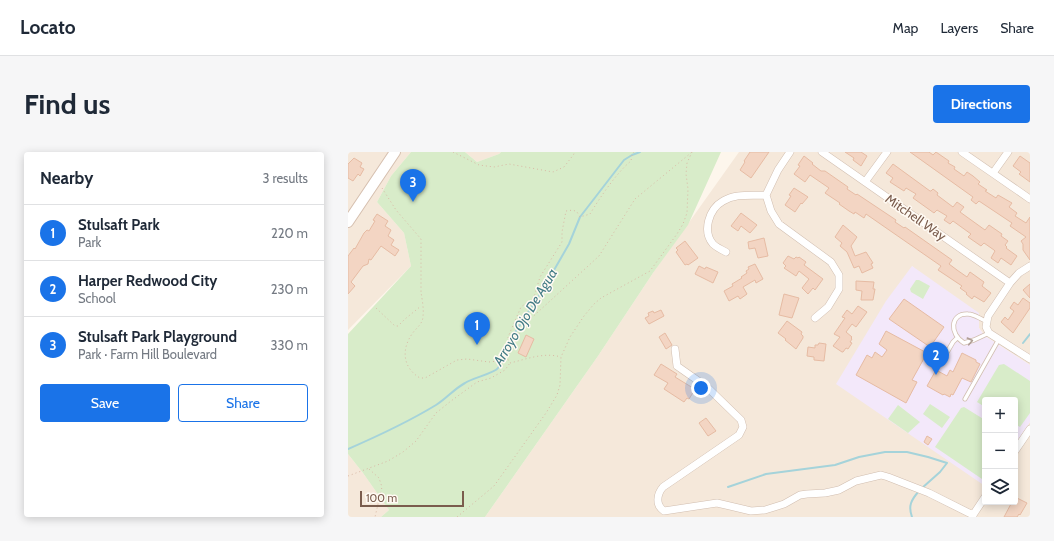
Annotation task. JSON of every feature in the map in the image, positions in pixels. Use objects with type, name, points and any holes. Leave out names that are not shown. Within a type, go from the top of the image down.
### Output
[{"type":"main road","points":[[348,222],[395,152]]},
{"type":"street","points":[[790,152],[778,170],[766,195],[771,211],[779,224],[831,262],[838,275],[839,289],[828,306],[815,318]]},
{"type":"street","name":"Mitchell Way","points":[[822,152],[1010,283]]},
{"type":"street","points":[[865,182],[887,152]]},
{"type":"street","points":[[962,152],[1030,199]]},
{"type":"street","points":[[993,173],[1008,152]]},
{"type":"street","points":[[726,252],[714,245],[708,235],[708,223],[713,211],[723,201],[737,196],[766,195]]},
{"type":"street","points":[[1030,266],[1019,273],[1010,283],[986,321],[988,333],[1030,359]]},
{"type":"street","points":[[675,349],[677,366],[707,387],[741,420],[743,427],[739,435],[663,487],[658,493],[658,502],[664,511],[709,503],[717,503],[751,511],[765,510],[784,504],[800,495],[825,494],[839,490],[856,481],[881,475],[916,488],[973,516],[982,502]]},
{"type":"street","points":[[1018,447],[1030,429]]},
{"type":"lane","points":[[986,321],[972,314],[962,315],[954,324],[954,329],[957,338],[964,343],[988,333]]},
{"type":"lane","points":[[942,361],[957,338]]},
{"type":"lane","points":[[965,399],[999,340]]},
{"type":"path","points":[[453,152],[480,165],[494,166],[509,164],[553,172],[564,167],[574,152]]},
{"type":"path","points":[[510,347],[508,337],[521,307],[534,296],[540,278],[562,242],[562,232],[566,212],[573,210],[577,212],[580,217],[590,214],[608,188],[631,161],[634,152]]},
{"type":"path","points":[[377,180],[396,210],[422,240],[422,306],[424,315],[422,322],[412,333],[406,344],[405,361],[414,375],[420,378],[425,378],[457,360],[467,359],[489,362],[498,361],[506,356],[510,347],[526,323],[599,256],[635,198],[692,152]]},
{"type":"path","points":[[456,517],[494,486],[546,413],[557,395],[561,357],[570,337],[594,304],[613,290],[632,282],[650,271],[678,234],[687,213],[688,189],[686,174],[687,163],[692,152]]},
{"type":"path","points":[[376,308],[395,326],[398,326],[422,306]]},
{"type":"path","points":[[348,476],[388,461],[402,452],[416,441],[436,413],[477,382],[491,378],[505,370],[510,363],[545,355],[561,357]]},
{"type":"path","points":[[506,356],[510,363]]},
{"type":"path","points":[[368,468],[379,478],[382,487],[375,517]]},
{"type":"shaded area","points":[[348,152],[411,152],[391,176],[377,202],[404,233],[411,266],[348,330]]},
{"type":"shaded area","points":[[465,152],[501,152],[477,162]]},
{"type":"shaded area","points":[[739,152],[1030,152],[1030,365],[985,336],[979,328],[912,266],[982,477],[982,505],[1018,505],[1018,440],[1030,422],[1030,517],[485,517],[598,356],[653,273]]},
{"type":"shaded area","points":[[912,266],[979,313],[979,328],[985,336],[1030,365],[1030,422],[1018,440],[1018,397],[982,397],[982,484],[836,384],[886,301]]},
{"type":"shaded area","points":[[348,454],[389,510],[381,517],[348,517]]},
{"type":"green space","points":[[411,152],[465,152],[477,162],[501,152],[721,152],[688,225],[653,273],[598,356],[485,517],[381,517],[389,510],[348,454],[348,334],[411,266],[404,233],[377,202],[391,176]]},
{"type":"green space","points":[[916,280],[930,286],[923,299],[911,292],[910,289]]},
{"type":"green space","points":[[1004,364],[1030,381],[1030,413],[1020,427],[1018,426],[1018,397],[982,397],[982,405],[977,402],[999,365]]},
{"type":"green space","points":[[930,404],[950,417],[942,428],[923,414]]},
{"type":"green space","points":[[898,405],[920,422],[908,433],[888,419]]},
{"type":"green space","points":[[964,407],[982,418],[982,479],[935,447],[961,408]]},
{"type":"building","points":[[750,152],[769,152],[751,178],[740,170]]},
{"type":"building","points":[[845,152],[861,152],[867,156],[861,166],[853,160],[854,158]]},
{"type":"building","points":[[910,152],[929,152],[933,155],[936,152],[949,161],[948,163],[955,167],[954,169],[964,176],[967,172],[973,176],[980,182],[978,184],[987,190],[985,191],[996,198],[998,195],[1012,203],[1009,207],[1017,213],[1015,216],[1026,223],[1030,217],[1030,260],[1023,250],[1023,244],[1021,241],[1026,237],[1010,226],[1012,223],[979,201],[976,204],[971,200],[973,197]]},
{"type":"building","points":[[804,156],[821,171],[825,171],[848,187],[847,189],[896,220],[895,222],[904,228],[905,227],[952,260],[949,264],[967,277],[970,272],[984,282],[982,286],[991,293],[984,302],[974,296],[972,299],[960,288],[962,286],[938,270],[941,266],[866,214],[864,218],[855,212],[854,214],[849,211],[825,193],[829,188],[810,175],[805,182],[794,174],[800,166],[798,165]]},
{"type":"building","points":[[1020,156],[1030,163],[1030,182],[1019,174],[1021,172],[1013,166]]},
{"type":"building","points":[[354,158],[362,163],[360,167],[364,169],[360,176],[358,174],[353,181],[348,178],[348,164]]},
{"type":"building","points":[[893,164],[930,191],[933,189],[938,193],[937,195],[953,207],[957,202],[964,207],[960,212],[985,230],[989,225],[1002,234],[1001,236],[1008,241],[1005,245],[1007,247],[1006,248],[1017,256],[1011,265],[1001,258],[998,263],[991,258],[995,251],[994,250],[984,243],[981,246],[968,237],[971,234],[953,221],[950,224],[944,220],[947,216],[937,210],[934,213],[913,198],[916,194],[906,188],[904,191],[890,182],[893,178],[886,173]]},
{"type":"building","points":[[794,188],[808,197],[802,204],[801,203],[795,212],[785,205]]},
{"type":"building","points":[[741,213],[757,225],[750,233],[741,226],[738,231],[731,226]]},
{"type":"building","points":[[377,214],[388,221],[385,226],[391,230],[388,236],[394,240],[391,245],[399,250],[395,256],[381,246],[371,260],[369,259],[368,264],[363,266],[351,282],[355,286],[348,294],[348,256],[354,248],[355,249],[364,233],[367,230],[369,231]]},
{"type":"building","points":[[843,225],[857,237],[851,246],[855,256],[866,252],[873,263],[871,264],[873,268],[862,273],[859,266],[854,268],[847,252],[840,246],[842,243],[835,237]]},
{"type":"building","points":[[764,238],[768,256],[758,258],[755,248],[749,249],[748,242]]},
{"type":"building","points":[[685,241],[698,258],[688,265],[685,265],[676,252],[678,250],[676,248]]},
{"type":"building","points":[[788,256],[794,259],[799,257],[806,262],[804,265],[823,279],[815,290],[813,288],[808,294],[802,288],[809,279],[799,271],[796,276],[784,268],[786,266],[783,263]]},
{"type":"building","points":[[755,264],[763,279],[756,283],[755,280],[743,287],[747,294],[740,299],[738,296],[729,301],[724,291],[733,286],[732,284],[747,273],[746,271],[749,269],[748,267]]},
{"type":"building","points":[[699,266],[718,272],[713,283],[695,274]]},
{"type":"building","points":[[856,281],[874,282],[873,289],[875,289],[873,300],[861,300],[862,291],[856,290]]},
{"type":"building","points":[[1030,284],[1030,298],[1023,290]]},
{"type":"building","points":[[784,294],[799,298],[792,318],[779,315]]},
{"type":"building","points":[[1023,298],[1030,303],[1030,308],[1013,333],[1001,322],[1005,317],[1008,320],[1014,311],[1010,308],[1014,302],[1018,305]]},
{"type":"building","points":[[904,299],[944,327],[930,347],[889,319]]},
{"type":"building","points":[[858,306],[867,312],[856,327],[852,324],[846,332],[852,337],[850,342],[852,343],[848,349],[846,348],[842,352],[833,346],[840,337],[834,334],[845,318],[842,317],[847,310],[852,314]]},
{"type":"building","points":[[661,310],[664,316],[649,324],[645,318],[649,316],[648,313],[653,311],[654,313]]},
{"type":"building","points":[[787,321],[802,332],[801,334],[803,338],[796,349],[778,333]]},
{"type":"building","points":[[886,331],[927,353],[912,380],[917,382],[906,403],[856,375],[867,355],[872,358],[875,352],[882,357],[887,350],[879,344]]},
{"type":"building","points":[[665,333],[672,345],[666,349],[659,337]]},
{"type":"building","points":[[526,335],[534,339],[526,357],[518,353]]},
{"type":"building","points":[[819,343],[826,344],[824,361],[814,360],[814,357],[807,356],[808,347],[815,348],[815,345],[818,345]]},
{"type":"building","points":[[962,353],[976,360],[976,362],[980,364],[971,382],[962,378],[953,395],[951,394],[950,397],[944,394],[943,395],[927,386],[936,370],[947,376],[950,370],[953,372]]},
{"type":"building","points":[[661,364],[677,374],[675,377],[693,388],[692,390],[694,391],[689,399],[687,398],[684,402],[664,389],[668,383],[654,375]]},
{"type":"building","points":[[706,418],[716,431],[708,436],[699,423]]},
{"type":"building","points":[[927,436],[932,439],[928,445],[924,442]]},
{"type":"building","points":[[1018,498],[1027,503],[1020,515],[1019,514],[1017,517],[1004,517],[1010,505],[1018,505]]},
{"type":"waterway","name":"Arroyo Ojo De Agua","points":[[348,449],[415,417],[440,403],[465,383],[493,372],[498,368],[501,363],[501,354],[542,291],[569,244],[580,217],[624,160],[640,152]]},
{"type":"waterway","points":[[1023,343],[1030,334]]},
{"type":"waterway","points":[[728,487],[766,474],[835,465],[859,457],[885,452],[907,452],[947,463],[940,472],[922,488]]},
{"type":"waterway","points":[[912,517],[910,506],[914,497],[919,491]]},
{"type":"place","name":"Stulsaft Park Playground","points":[[413,202]]},
{"type":"place","name":"Stulsaft Park","points":[[477,345]]},
{"type":"place","name":"Harper Redwood City","points":[[936,375]]}]
